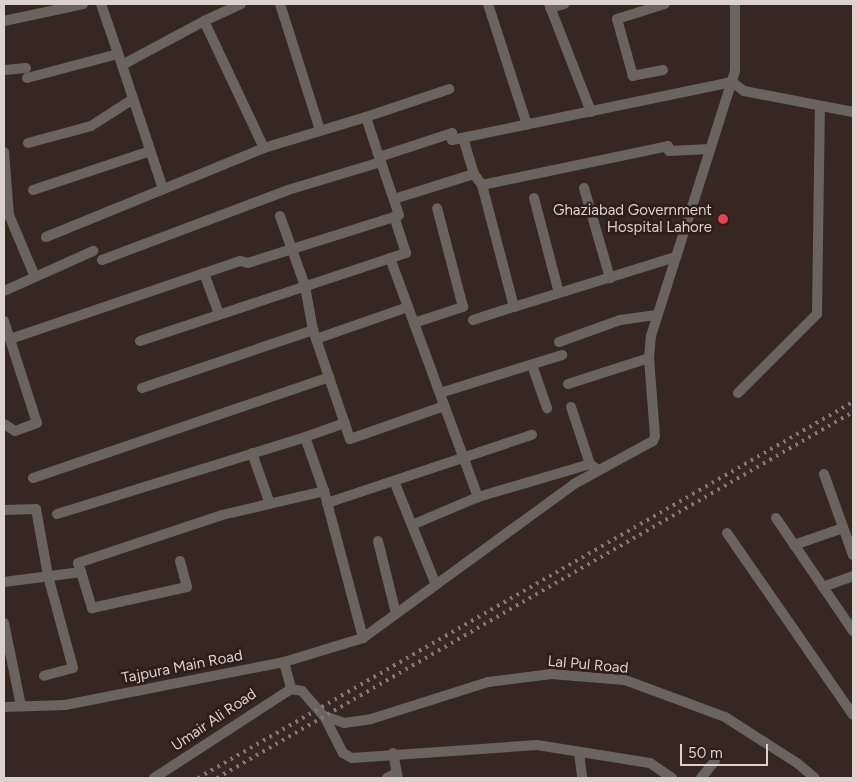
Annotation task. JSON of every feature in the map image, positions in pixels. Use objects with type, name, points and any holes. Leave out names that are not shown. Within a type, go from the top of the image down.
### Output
[{"type":"street","points":[[4,21],[83,4]]},
{"type":"street","points":[[101,4],[163,189]]},
{"type":"street","points":[[122,65],[204,21],[241,4]]},
{"type":"street","points":[[280,4],[320,130]]},
{"type":"street","points":[[488,4],[527,125]]},
{"type":"street","points":[[564,4],[549,6],[591,112]]},
{"type":"street","points":[[664,70],[633,76],[617,19],[665,4]]},
{"type":"street","points":[[412,525],[478,497],[594,467],[647,445],[655,436],[649,358],[657,315],[735,71],[735,4]]},
{"type":"street","points":[[204,21],[264,148]]},
{"type":"street","points":[[4,70],[27,73],[118,54]]},
{"type":"street","points":[[102,260],[288,190],[380,160],[452,133],[452,140],[464,138],[732,82],[744,90],[853,112]]},
{"type":"street","points":[[46,237],[264,148],[449,90]]},
{"type":"street","points":[[28,143],[91,126],[133,99]]},
{"type":"street","points":[[738,393],[817,314],[820,106]]},
{"type":"street","points":[[9,344],[204,273],[292,250],[399,215],[366,117]]},
{"type":"street","points":[[464,138],[474,174],[482,185],[516,306]]},
{"type":"street","points":[[482,185],[668,146],[669,151],[710,149]]},
{"type":"street","points":[[33,190],[150,151]]},
{"type":"street","points":[[4,152],[6,215],[35,277]]},
{"type":"street","points":[[394,199],[474,174]]},
{"type":"street","points":[[584,188],[610,278]]},
{"type":"street","points":[[534,198],[559,293]]},
{"type":"street","points":[[414,323],[463,307],[437,208]]},
{"type":"street","points":[[280,216],[304,286],[314,335],[350,439],[444,406]]},
{"type":"street","points":[[140,341],[406,253],[394,217]]},
{"type":"street","points":[[4,291],[93,251]]},
{"type":"street","points":[[473,320],[676,257]]},
{"type":"street","points":[[390,258],[478,497]]},
{"type":"street","points":[[204,273],[219,314]]},
{"type":"street","points":[[142,388],[408,307]]},
{"type":"street","points":[[559,342],[620,320],[657,315]]},
{"type":"street","points":[[4,321],[9,344],[37,423],[15,431],[4,424]]},
{"type":"street","points":[[440,394],[562,356]]},
{"type":"street","points":[[568,384],[649,358]]},
{"type":"street","points":[[532,365],[547,408]]},
{"type":"street","points":[[32,478],[329,378]]},
{"type":"street","points":[[571,407],[594,467]]},
{"type":"street","points":[[57,514],[345,423]]},
{"type":"street","points":[[328,503],[532,435]]},
{"type":"street","points":[[305,437],[328,503],[363,638]]},
{"type":"street","points":[[252,453],[270,504]]},
{"type":"street","name":"Tajpura Main Road","points":[[4,707],[65,705],[284,662],[363,638],[594,467]]},
{"type":"street","points":[[824,474],[853,556]]},
{"type":"street","points":[[394,481],[436,585]]},
{"type":"street","points":[[180,561],[187,587],[92,608],[78,563],[222,515],[324,491]]},
{"type":"street","points":[[4,510],[36,509],[48,576],[73,668],[44,676]]},
{"type":"street","points":[[776,518],[853,631]]},
{"type":"street","points":[[794,545],[843,528]]},
{"type":"street","points":[[727,533],[853,715]]},
{"type":"street","points":[[378,541],[396,614]]},
{"type":"street","points":[[4,582],[81,572]]},
{"type":"street","points":[[823,587],[853,576]]},
{"type":"street","points":[[4,623],[21,706]]},
{"type":"street","points":[[284,662],[291,689],[302,691],[324,716],[343,753],[352,758],[536,745],[650,763],[672,778]]},
{"type":"street","name":"Lal Pul Road","points":[[324,716],[344,723],[371,719],[488,682],[551,674],[626,680],[725,717],[797,762],[815,778]]},
{"type":"street","name":"Umair Ali Road","points":[[154,778],[291,689]]},
{"type":"street","points":[[579,752],[582,778]]},
{"type":"street","points":[[393,754],[394,777]]},
{"type":"street","points":[[701,778],[715,761]]},
{"type":"railway","points":[[198,778],[853,402]]},
{"type":"railway","points":[[217,778],[853,412]]},
{"type":"place","name":"Ghaziabad Government Hospital Lahore","points":[[723,219]]}]
